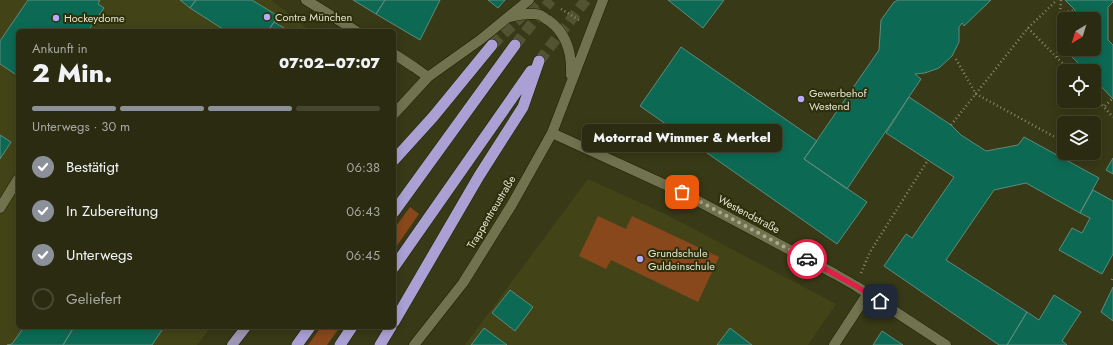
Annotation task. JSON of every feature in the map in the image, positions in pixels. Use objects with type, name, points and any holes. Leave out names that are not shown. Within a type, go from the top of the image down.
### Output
[{"type":"highway","points":[[396,158],[433,117],[492,45]]},
{"type":"highway","points":[[396,209],[515,45]]},
{"type":"highway","points":[[396,264],[539,61],[523,107],[479,176],[396,319]]},
{"type":"highway","points":[[297,345],[309,329]]},
{"type":"highway","points":[[340,345],[351,329]]},
{"type":"highway","points":[[380,345],[390,329]]},
{"type":"main road","points":[[232,345],[244,329]]},
{"type":"street","points":[[306,0],[353,29]]},
{"type":"street","points":[[396,112],[428,77],[480,40],[529,0]]},
{"type":"street","name":"Trappentreustraße","points":[[414,345],[463,283],[511,206],[552,133],[603,0]]},
{"type":"street","name":"Trappentreustraße","points":[[509,17],[530,14],[541,15],[554,24],[562,34],[569,48],[572,64],[571,81]]},
{"type":"street","points":[[396,55],[428,77]]},
{"type":"street","name":"Westendstraße","points":[[552,133],[682,192],[856,286],[946,345]]},
{"type":"street","points":[[0,208],[16,182]]},
{"type":"street","points":[[834,345],[868,293]]},
{"type":"path","points":[[951,125],[1028,28],[1057,0]]},
{"type":"path","points":[[1060,12],[1061,0]]},
{"type":"path","points":[[559,8],[576,19],[594,26]]},
{"type":"path","points":[[1065,12],[1074,10]]},
{"type":"path","points":[[1028,28],[1064,64]]},
{"type":"path","points":[[956,59],[976,94],[1057,138]]},
{"type":"path","points":[[1104,106],[1113,98]]},
{"type":"path","points":[[1101,103],[1113,117]]},
{"type":"path","points":[[856,286],[870,252],[928,160]]},
{"type":"shaded area","points":[[0,0],[271,0],[307,29],[16,29],[16,329],[209,329],[197,345],[0,345]]},
{"type":"shaded area","name":"Grundschule Guldeinschule","points":[[588,179],[667,215],[836,304],[808,345],[465,345]]},
{"type":"shaded area","points":[[410,207],[419,214],[396,247],[396,226]]},
{"type":"shaded area","points":[[598,216],[626,229],[632,216],[719,257],[698,302],[611,260],[606,269],[579,256]]},
{"type":"shaded area","points":[[320,329],[339,329],[327,345],[308,345]]},
{"type":"building","points":[[28,0],[100,0],[98,4],[104,8],[89,29],[16,29],[16,75],[0,64],[0,41]]},
{"type":"building","points":[[180,0],[196,0],[190,8]]},
{"type":"building","points":[[196,0],[252,0],[278,16],[269,29],[223,29],[190,8]]},
{"type":"building","points":[[353,0],[385,0],[376,14]]},
{"type":"building","points":[[385,0],[440,0],[420,40],[376,14]]},
{"type":"building","points":[[488,0],[505,0],[498,8]]},
{"type":"building","points":[[668,0],[724,0],[703,28]]},
{"type":"building","points":[[898,0],[991,0],[964,26],[962,23],[959,27],[959,42],[952,56],[939,68],[925,73],[915,74],[921,79],[847,189],[804,159],[879,50],[881,20],[894,2]]},
{"type":"building","points":[[1065,0],[1113,0],[1108,7],[1108,40],[1113,45],[1113,99],[1101,86],[1101,64],[1079,64],[1071,56],[1101,56],[1101,12],[1075,12],[1075,10]]},
{"type":"building","points":[[274,22],[286,29],[269,29]]},
{"type":"building","points":[[681,47],[817,141],[804,159],[867,202],[837,244],[640,106]]},
{"type":"building","points":[[909,97],[951,125],[961,135],[986,151],[1018,145],[1024,137],[1057,155],[1057,160],[1066,160],[1099,178],[1080,213],[1026,183],[994,190],[946,260],[1027,312],[1007,345],[999,345],[884,266],[906,234],[912,238],[954,177],[886,133]]},
{"type":"building","points":[[0,135],[11,142],[0,159]]},
{"type":"building","points":[[1113,158],[1113,174],[1106,170]]},
{"type":"building","points":[[1093,190],[1113,201],[1113,254],[1102,274],[1059,250],[1072,228],[1082,233],[1090,218],[1080,213]]},
{"type":"building","points":[[1113,287],[1113,321],[1101,312]]},
{"type":"building","points":[[510,290],[533,307],[515,331],[492,313]]},
{"type":"building","points":[[1054,295],[1081,312],[1062,341],[1067,345],[1007,345],[1027,312],[1039,320]]},
{"type":"building","points":[[484,328],[507,345],[471,345]]},
{"type":"building","points":[[730,328],[752,345],[717,345]]},
{"type":"building","points":[[23,329],[73,329],[63,345],[7,345],[12,344]]},
{"type":"building","points":[[73,329],[163,329],[152,345],[63,345]]},
{"type":"building","points":[[882,331],[903,345],[873,345]]},
{"type":"tunnel","points":[[492,45],[538,0]]},
{"type":"tunnel","points":[[515,45],[551,0]]},
{"type":"tunnel","points":[[539,61],[586,0]]},
{"type":"way so far","points":[[682,192],[807,259]]},
{"type":"place","name":"Contra München","points":[[267,17]]},
{"type":"place","name":"Hockeydome","points":[[56,18]]},
{"type":"place","name":"Gewerbehof Westend","points":[[801,99]]},
{"type":"place","name":"Motorrad Wimmer & Merkel","points":[[682,192]]},
{"type":"place","name":"Grundschule Guldeinschule","points":[[640,259]]},
{"type":"route","points":[[807,259],[880,301]]}]
